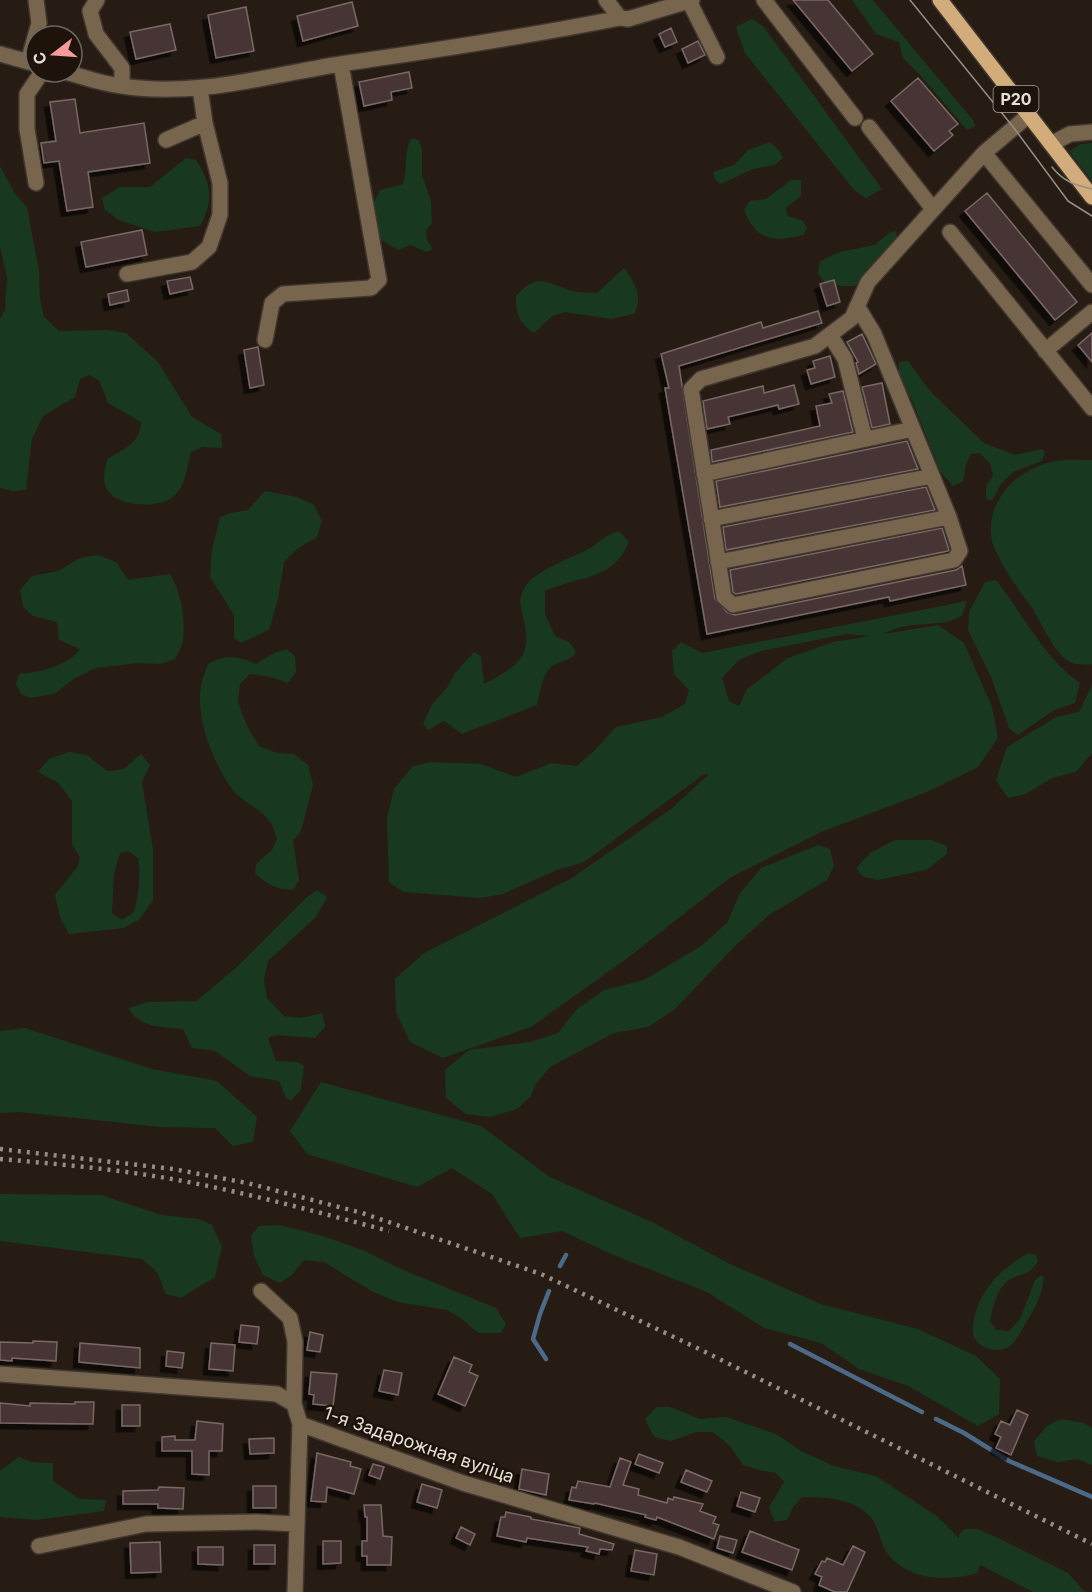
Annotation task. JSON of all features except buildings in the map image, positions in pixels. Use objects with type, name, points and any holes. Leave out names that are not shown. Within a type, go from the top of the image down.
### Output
[{"type":"main road","name":"Р20","points":[[946,2],[1092,197]]},
{"type":"street","points":[[36,0],[39,24]]},
{"type":"street","points":[[97,0],[90,11],[96,34],[122,68],[122,86]]},
{"type":"street","points":[[606,0],[620,18]]},
{"type":"street","points":[[84,77],[122,86],[159,89],[200,88],[341,64],[534,36],[620,18],[628,19],[690,0],[717,57]]},
{"type":"street","points":[[764,0],[855,118]]},
{"type":"street","points":[[0,54],[24,61]]},
{"type":"street","points":[[265,340],[272,303],[283,294],[371,288],[379,280],[341,64]]},
{"type":"street","points":[[33,84],[27,93],[27,129],[36,183]]},
{"type":"street","points":[[127,274],[192,262],[209,247],[220,215],[220,183],[205,123],[200,88]]},
{"type":"street","points":[[857,306],[874,334],[949,517],[960,551],[954,560],[733,605],[723,597],[691,389],[701,379],[815,346],[852,318],[857,306],[868,282],[984,153],[1029,115]]},
{"type":"street","points":[[166,140],[205,123]]},
{"type":"street","points":[[869,127],[933,209]]},
{"type":"street","points":[[1051,144],[1070,134],[1092,132]]},
{"type":"street","points":[[984,153],[1092,285]]},
{"type":"street","points":[[950,232],[1092,408]]},
{"type":"street","points":[[1045,351],[1092,312]]},
{"type":"street","points":[[830,335],[845,359],[865,439]]},
{"type":"street","points":[[704,474],[913,429]]},
{"type":"street","points":[[711,519],[932,476]]},
{"type":"street","points":[[718,562],[949,517]]},
{"type":"street","name":"1-я Задарожная вуліца","points":[[261,1290],[290,1318],[295,1341],[294,1404],[300,1424],[463,1483],[679,1546],[793,1592]]},
{"type":"street","points":[[0,1374],[278,1394],[294,1404]]},
{"type":"street","points":[[294,1592],[300,1424]]},
{"type":"street","points":[[39,1546],[146,1524],[257,1522],[296,1524]]},
{"type":"green space","points":[[852,0],[873,0],[973,120],[975,126],[967,130],[903,58],[899,42],[876,34]]},
{"type":"green space","points":[[752,19],[763,26],[882,189],[866,198],[854,190],[745,53],[736,27]]},
{"type":"green space","points":[[412,138],[419,140],[422,151],[422,175],[431,201],[432,223],[426,230],[427,240],[433,249],[427,252],[410,245],[398,250],[381,240],[373,204],[380,190],[403,184],[408,149]]},
{"type":"green space","points":[[770,142],[779,150],[783,158],[775,165],[753,169],[721,184],[715,179],[713,172],[734,165],[748,150]]},
{"type":"green space","points":[[1092,143],[1092,181],[1069,151],[1081,144]]},
{"type":"green space","points":[[186,158],[196,160],[208,185],[208,208],[200,226],[155,232],[119,220],[105,210],[102,198],[120,187],[150,187]]},
{"type":"green space","points":[[0,166],[15,194],[27,207],[39,271],[40,299],[44,317],[59,331],[107,330],[126,333],[158,362],[192,417],[221,434],[222,448],[202,447],[191,452],[181,487],[168,500],[150,504],[130,503],[108,491],[104,479],[107,459],[134,441],[138,436],[141,422],[108,403],[99,380],[89,375],[80,379],[75,397],[43,416],[32,439],[26,490],[13,491],[0,488],[0,319],[5,310],[7,277],[0,247]]},
{"type":"green space","points":[[791,180],[801,180],[801,196],[786,208],[788,216],[803,221],[807,228],[803,235],[775,239],[760,234],[749,221],[744,210],[750,201],[766,199]]},
{"type":"green space","points":[[896,231],[897,238],[884,252],[875,269],[855,286],[825,283],[818,273],[820,261],[840,252],[875,245],[889,233]]},
{"type":"green space","points":[[624,268],[638,296],[634,314],[611,319],[565,312],[552,316],[534,333],[519,318],[516,296],[532,283],[545,282],[577,292],[597,293]]},
{"type":"green space","points":[[908,361],[930,391],[984,443],[1015,455],[1042,449],[1045,452],[1042,461],[1013,472],[1001,484],[992,501],[986,499],[986,486],[993,476],[990,463],[979,453],[971,454],[966,464],[963,481],[953,486],[940,471],[899,374],[899,362]]},
{"type":"green space","points":[[1092,460],[1092,664],[1090,665],[1072,663],[1055,647],[1032,608],[1009,576],[992,541],[991,526],[993,513],[999,500],[1017,479],[1028,471],[1055,461]]},
{"type":"green space","points":[[265,491],[297,497],[314,505],[322,521],[317,537],[297,549],[284,562],[278,599],[269,630],[241,643],[234,638],[234,615],[210,577],[212,550],[220,517],[248,510]]},
{"type":"green space","points":[[619,531],[629,542],[614,564],[593,576],[545,591],[545,614],[555,636],[569,642],[576,652],[571,658],[548,670],[537,705],[462,734],[444,721],[428,730],[423,724],[432,704],[474,652],[481,656],[484,684],[520,660],[526,642],[521,598],[528,584],[554,565]]},
{"type":"green space","points":[[98,555],[116,562],[128,580],[170,574],[180,597],[184,624],[182,643],[175,659],[160,664],[139,663],[96,668],[75,678],[54,694],[30,698],[21,694],[16,684],[19,674],[44,670],[61,664],[80,649],[59,640],[57,622],[33,616],[23,607],[20,590],[32,576],[58,571],[80,558]]},
{"type":"green space","points":[[996,580],[1055,661],[1080,683],[1075,703],[1054,710],[1018,735],[1009,728],[991,677],[968,630],[969,612],[985,582]]},
{"type":"green space","points":[[967,601],[962,616],[954,620],[903,627],[883,634],[938,625],[964,643],[992,707],[998,738],[978,767],[927,792],[821,832],[731,877],[629,957],[531,1027],[443,1058],[410,1042],[396,1012],[395,979],[424,953],[572,878],[671,809],[709,774],[703,775],[584,862],[557,870],[503,894],[480,898],[403,892],[389,882],[387,818],[394,789],[413,766],[430,762],[481,764],[516,777],[551,763],[577,766],[616,727],[662,717],[685,704],[689,690],[674,674],[672,651],[681,642],[702,653]],"holes":[[[847,634],[870,636],[833,642],[788,658],[747,689],[739,706],[729,701],[722,678],[739,660],[761,651]]]},
{"type":"green space","points":[[287,649],[295,657],[296,672],[288,683],[271,677],[250,674],[240,684],[238,702],[247,726],[259,746],[277,753],[294,754],[308,765],[313,785],[301,831],[293,841],[299,880],[294,889],[288,890],[273,886],[255,873],[256,864],[272,850],[277,839],[266,817],[240,798],[224,777],[210,748],[201,716],[200,701],[201,686],[210,663],[229,657],[256,664],[274,653]]},
{"type":"green space","points":[[1092,685],[1092,753],[1076,772],[1052,778],[1026,794],[1008,798],[996,780],[1007,747],[1056,717],[1079,712]]},
{"type":"green space","points":[[69,752],[87,755],[107,771],[124,769],[141,754],[150,765],[142,782],[153,850],[153,900],[140,919],[124,928],[69,934],[60,917],[55,895],[78,866],[80,857],[72,844],[72,801],[58,783],[38,772],[49,759]],"holes":[[[128,851],[138,858],[139,885],[134,912],[122,920],[112,913],[114,873],[120,853]]]},
{"type":"green space","points":[[895,840],[931,840],[947,846],[947,854],[926,870],[878,880],[863,877],[856,868],[870,853]]},
{"type":"green space","points":[[818,845],[830,849],[834,866],[827,880],[769,915],[738,943],[674,1010],[648,1027],[614,1033],[550,1067],[535,1085],[531,1096],[517,1109],[490,1117],[466,1114],[446,1098],[445,1070],[469,1050],[530,1042],[558,1033],[577,1009],[604,990],[644,980],[701,946],[727,923],[740,893],[761,868]]},
{"type":"green space","points":[[317,890],[327,897],[316,917],[268,961],[264,980],[267,998],[284,1016],[301,1018],[322,1013],[325,1027],[315,1038],[276,1035],[268,1038],[276,1061],[297,1062],[304,1066],[301,1090],[291,1101],[286,1098],[279,1081],[250,1076],[215,1051],[192,1048],[183,1029],[159,1027],[145,1023],[133,1015],[129,1008],[147,1002],[197,1001],[240,964],[306,898]]},
{"type":"green space","points":[[25,1028],[152,1069],[217,1081],[257,1117],[253,1142],[233,1146],[215,1128],[161,1127],[19,1112],[0,1113],[0,1031]]},
{"type":"green space","points":[[321,1082],[481,1126],[550,1177],[654,1223],[728,1263],[821,1304],[918,1329],[976,1356],[1000,1379],[999,1414],[978,1426],[908,1386],[859,1369],[821,1343],[764,1328],[707,1292],[611,1254],[562,1231],[520,1238],[492,1194],[452,1168],[417,1187],[307,1154],[290,1131]]},
{"type":"green space","points":[[0,1194],[101,1195],[162,1215],[199,1219],[212,1225],[222,1247],[215,1277],[181,1298],[166,1294],[157,1272],[142,1259],[0,1241]]},
{"type":"green space","points":[[280,1225],[323,1236],[365,1251],[403,1270],[496,1308],[506,1324],[501,1333],[478,1333],[447,1310],[398,1302],[373,1292],[324,1262],[304,1260],[292,1275],[280,1283],[263,1275],[254,1256],[251,1236],[259,1226]]},
{"type":"green space","points":[[1028,1253],[1036,1255],[1038,1262],[1028,1272],[1004,1284],[997,1295],[990,1321],[996,1330],[1009,1331],[1020,1319],[1035,1280],[1041,1275],[1044,1277],[1042,1290],[1033,1311],[1010,1346],[996,1350],[980,1345],[973,1334],[973,1323],[983,1295],[1011,1264]]},
{"type":"green space","points":[[657,1407],[670,1407],[700,1419],[726,1417],[776,1434],[803,1452],[834,1466],[876,1476],[938,1517],[959,1538],[959,1534],[965,1529],[977,1529],[996,1537],[1068,1573],[1085,1592],[1033,1592],[980,1565],[977,1573],[954,1578],[930,1577],[907,1570],[888,1554],[875,1524],[867,1513],[840,1500],[802,1497],[793,1507],[787,1520],[775,1522],[769,1507],[784,1482],[776,1473],[743,1465],[730,1446],[713,1432],[696,1432],[671,1441],[654,1437],[645,1419]]},
{"type":"green space","points":[[1061,1419],[1084,1423],[1092,1428],[1092,1465],[1078,1459],[1058,1462],[1037,1456],[1034,1441],[1048,1425]]},
{"type":"green space","points":[[19,1457],[31,1462],[53,1463],[53,1481],[79,1499],[106,1500],[104,1511],[36,1520],[0,1517],[0,1471]]},
{"type":"waterway","points":[[560,1266],[566,1255]]},
{"type":"waterway","points":[[546,1359],[533,1339],[549,1291]]},
{"type":"waterway","points":[[790,1344],[922,1412]]},
{"type":"waterway","points":[[936,1419],[964,1433],[1009,1461],[1092,1497]]},
{"type":"tram line","points":[[910,0],[1014,128],[1068,201],[1092,216]]},
{"type":"tram line","points":[[1052,167],[1069,182],[1092,189]]},
{"type":"railway","points":[[0,1149],[173,1169],[247,1183],[362,1213],[541,1274],[695,1347],[1092,1544]]},
{"type":"railway","points":[[0,1159],[172,1179],[254,1196],[389,1231]]}]
